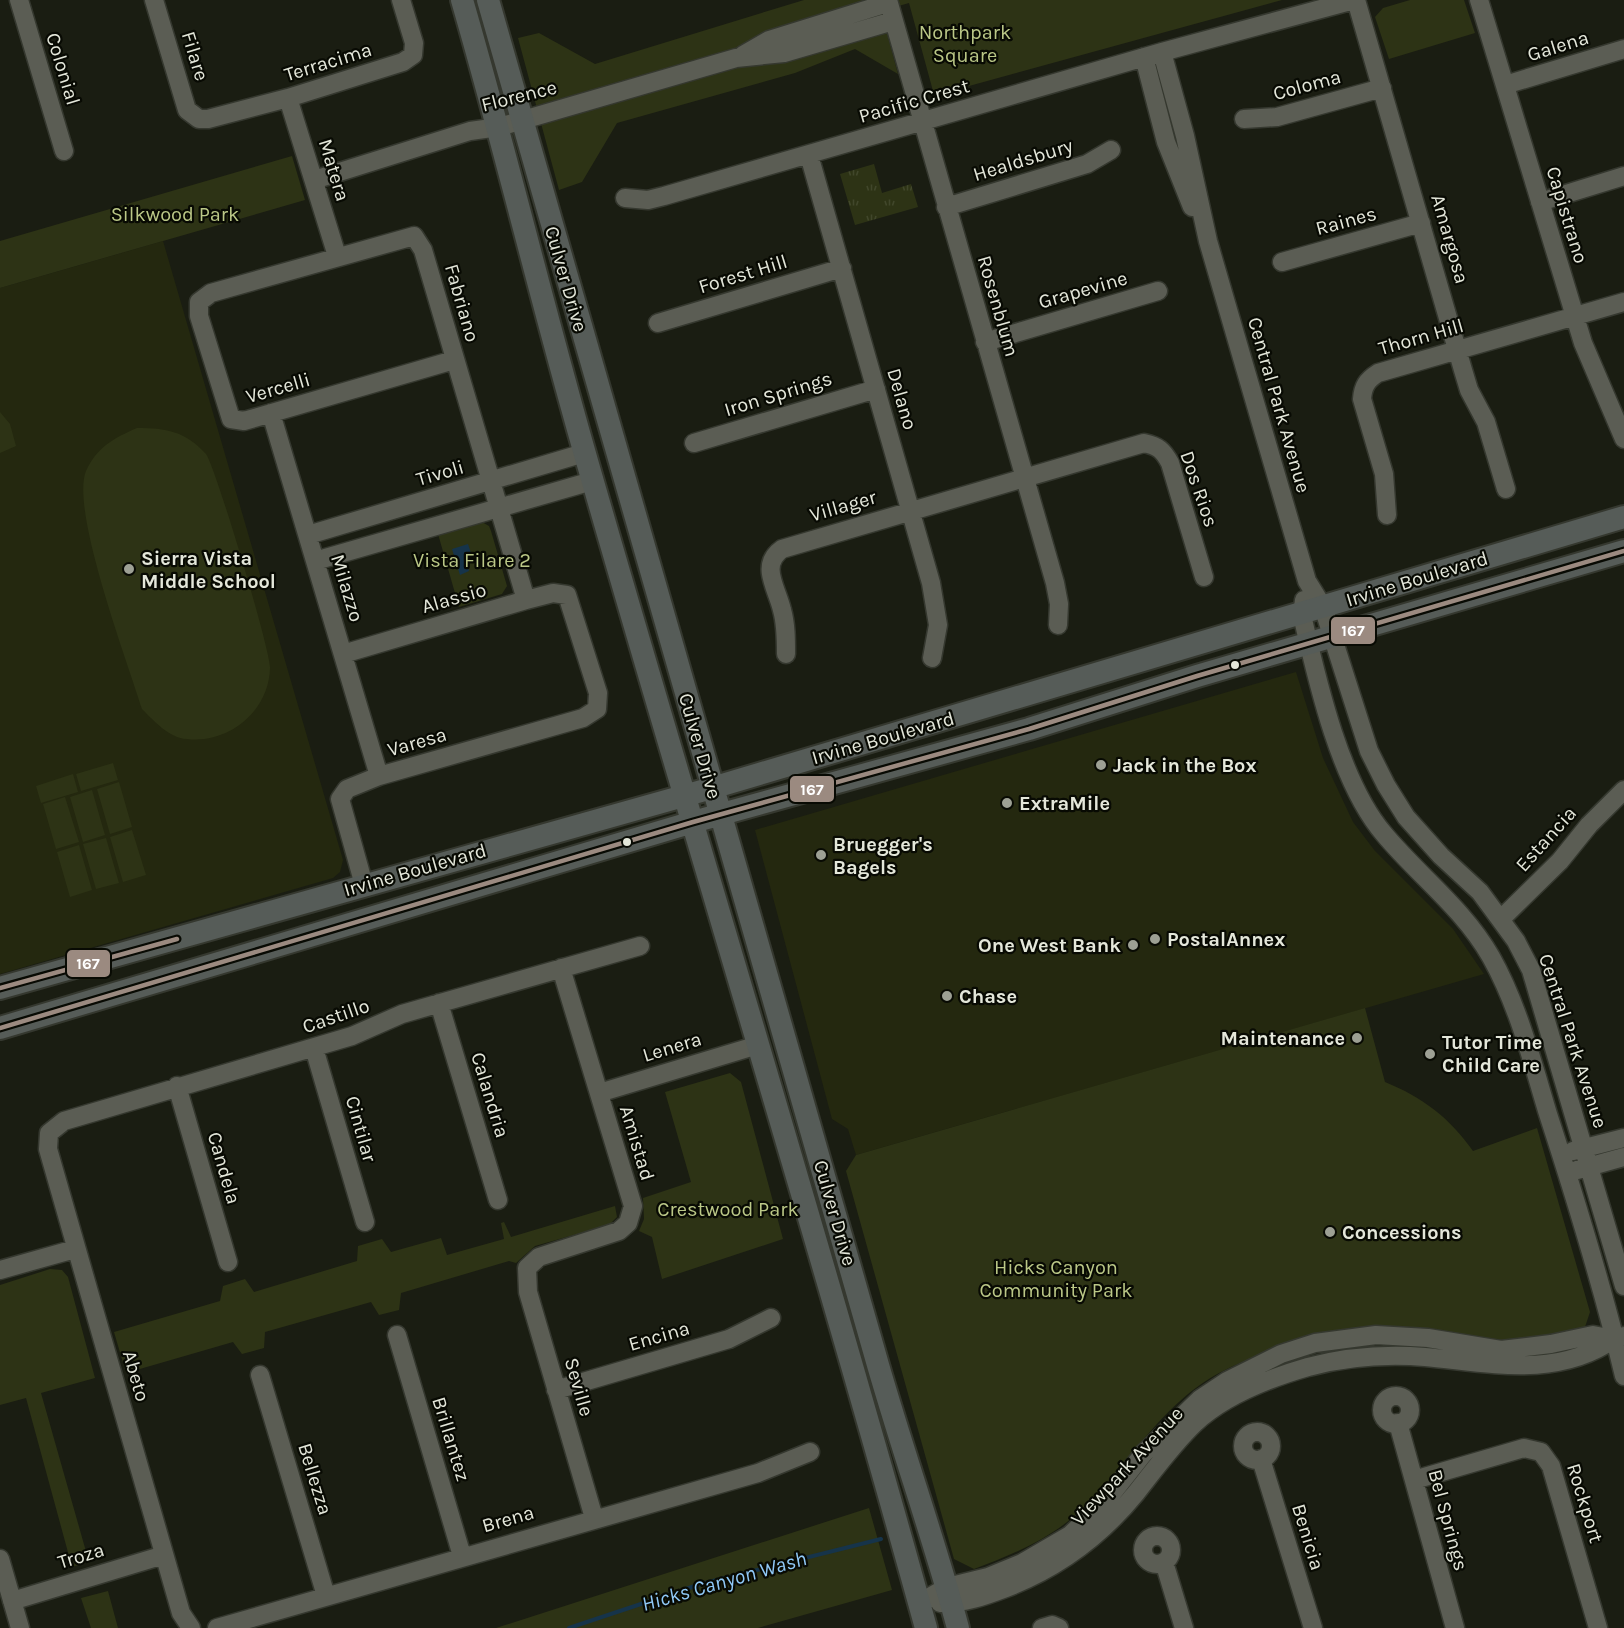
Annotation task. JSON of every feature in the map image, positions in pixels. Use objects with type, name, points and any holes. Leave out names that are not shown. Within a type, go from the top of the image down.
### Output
[{"type":"main road","name":"Culver Drive","points":[[462,0],[499,127],[584,453],[686,795],[926,1628]]},
{"type":"main road","name":"Culver Drive","points":[[488,0],[719,815],[778,1007],[883,1384],[953,1591],[958,1628]]},
{"type":"main road","name":"Irvine Boulevard","points":[[0,988],[712,788],[1302,615],[1624,517]]},
{"type":"main road","name":"Irvine Boulevard","points":[[0,1028],[693,822],[1029,729],[1332,636],[1624,551]]},
{"type":"street","name":"Colonial","points":[[19,0],[64,151]]},
{"type":"street","name":"Terracima","points":[[199,119],[208,119],[288,98],[403,62],[413,55],[414,43],[401,0]]},
{"type":"street","name":"Pacific Crest","points":[[625,198],[648,200],[664,196],[1144,57],[1355,0]]},
{"type":"street","name":"Amargosa","points":[[1355,0],[1469,390],[1489,430],[1506,489]]},
{"type":"street","name":"Capistrano","points":[[1479,0],[1574,316],[1592,368],[1606,392],[1624,439]]},
{"type":"street","name":"Filare","points":[[158,1],[187,110],[199,119]]},
{"type":"street","name":"Florence","points":[[736,58],[769,40],[888,2]]},
{"type":"street","name":"Rosenblum","points":[[888,2],[1054,583],[1059,604],[1058,625]]},
{"type":"street","name":"Florence","points":[[314,180],[470,131],[499,127],[736,58],[784,53],[893,21]]},
{"type":"street","name":"Galena","points":[[1505,85],[1624,50]]},
{"type":"street","name":"Central Park Avenue","points":[[1162,52],[1185,136],[1208,242],[1306,581],[1323,607],[1369,751],[1406,817],[1441,856],[1480,892],[1501,919],[1531,970],[1624,1286]]},
{"type":"street","name":"Central Park Avenue","points":[[1144,57],[1166,142],[1208,242]]},
{"type":"street","name":"Coloma","points":[[1244,119],[1277,117],[1382,88]]},
{"type":"street","name":"Matera","points":[[288,98],[337,256]]},
{"type":"street","name":"Healdsbury","points":[[946,207],[1087,164],[1111,150]]},
{"type":"street","name":"Delano","points":[[809,155],[936,609],[938,625],[932,658]]},
{"type":"street","points":[[1540,202],[1624,176]]},
{"type":"street","name":"Raines","points":[[1282,262],[1421,223]]},
{"type":"street","name":"Fabriano","points":[[200,302],[211,293],[414,236],[423,249],[526,600]]},
{"type":"street","name":"Forest Hill","points":[[658,323],[842,268]]},
{"type":"street","name":"Grapevine","points":[[985,342],[1158,291]]},
{"type":"street","name":"Vercelli","points":[[200,302],[199,316],[231,419],[244,421],[454,360]]},
{"type":"street","name":"Thorn Hill","points":[[1387,515],[1384,474],[1362,399],[1362,388],[1369,378],[1378,373],[1624,302]]},
{"type":"street","name":"Iron Springs","points":[[694,443],[876,389]]},
{"type":"street","name":"Milazzo","points":[[271,413],[379,776]]},
{"type":"street","name":"Dos Rios","points":[[1024,479],[1144,443],[1155,445],[1164,451],[1170,463],[1204,577]]},
{"type":"street","name":"Tivoli","points":[[308,535],[584,453]]},
{"type":"street","name":"Villager","points":[[786,654],[783,610],[771,577],[770,562],[774,554],[793,543],[1024,479]]},
{"type":"street","points":[[315,561],[592,481]]},
{"type":"street","name":"Central Park Avenue","points":[[1306,581],[1302,615],[1341,758],[1382,832],[1464,916],[1491,956],[1518,1017],[1619,1337],[1624,1376]]},
{"type":"street","name":"Alassio","points":[[343,654],[526,600],[554,593],[567,595],[598,693],[597,709]]},
{"type":"street","name":"Varesa","points":[[364,885],[340,799],[347,789],[379,776],[582,718],[597,709]]},
{"type":"street","name":"Estancia","points":[[1501,919],[1560,861],[1595,818],[1624,790]]},
{"type":"street","name":"Castillo","points":[[49,1133],[64,1121],[352,1036],[402,1014],[640,946]]},
{"type":"street","name":"Amistad","points":[[527,1268],[539,1257],[608,1236],[625,1227],[631,1218],[633,1206],[561,968]]},
{"type":"street","name":"Calandria","points":[[439,1003],[498,1200]]},
{"type":"street","name":"Lenera","points":[[599,1093],[758,1045]]},
{"type":"street","name":"Cintilar","points":[[314,1048],[365,1222]]},
{"type":"street","name":"Candela","points":[[177,1086],[228,1262]]},
{"type":"street","name":"Abeto","points":[[49,1133],[48,1149],[75,1249],[181,1613],[191,1628]]},
{"type":"street","points":[[1561,1154],[1624,1138]]},
{"type":"street","points":[[1566,1173],[1624,1157]]},
{"type":"street","points":[[0,1270],[75,1249]]},
{"type":"street","name":"Seville","points":[[527,1268],[528,1292],[594,1518]]},
{"type":"street","name":"Encina","points":[[556,1390],[729,1339],[771,1318]]},
{"type":"street","name":"Brillantez","points":[[397,1335],[462,1556]]},
{"type":"street","name":"Viewpark Avenue","points":[[953,1591],[1022,1563],[1070,1535],[1106,1501],[1144,1453],[1176,1420],[1227,1381],[1254,1366],[1315,1343],[1376,1335],[1428,1338],[1502,1350],[1551,1344],[1593,1335],[1619,1337]]},
{"type":"street","name":"Viewpark Avenue","points":[[953,1591],[986,1595],[1047,1570],[1066,1558],[1103,1529],[1196,1423],[1222,1404],[1263,1384],[1311,1366],[1372,1356],[1425,1357],[1510,1367],[1544,1363],[1595,1352],[1619,1337]]},
{"type":"street","points":[[1254,1366],[1263,1384]]},
{"type":"street","name":"Bellezza","points":[[260,1375],[326,1596]]},
{"type":"street","name":"Bel Springs","points":[[1398,1424],[1455,1628]]},
{"type":"street","name":"Rockport","points":[[1414,1480],[1524,1448],[1541,1452],[1551,1466],[1598,1628]]},
{"type":"street","name":"Brena","points":[[217,1628],[594,1518],[758,1473],[810,1452]]},
{"type":"street","name":"Benicia","points":[[1261,1459],[1313,1628]]},
{"type":"street","name":"Troza","points":[[12,1601],[164,1556]]},
{"type":"street","points":[[0,1559],[20,1628]]},
{"type":"street","points":[[1164,1562],[1184,1628]]},
{"type":"street","points":[[919,1603],[953,1591]]},
{"type":"street","points":[[1042,1628],[1052,1625],[1059,1628]]},
{"type":"shaded area","name":"Sierra Vista Middle School","points":[[163,241],[343,860],[340,872],[333,878],[0,974],[0,288]]},
{"type":"shaded area","points":[[1296,672],[1323,758],[1353,822],[1375,851],[1453,929],[1484,974],[856,1155],[848,1129],[832,1119],[755,830]]},
{"type":"green space","name":"Northpark Square","points":[[804,0],[1282,0],[940,94],[933,91],[909,3],[881,11],[898,74],[855,49],[795,73],[617,123],[582,182],[559,190],[518,38],[539,33],[595,64]]},
{"type":"green space","points":[[1410,0],[1464,0],[1475,33],[1389,59],[1375,17],[1383,8]]},
{"type":"green space","name":"Silkwood Park","points":[[292,156],[305,200],[0,288],[0,241]]},
{"type":"green space","points":[[874,164],[882,193],[911,184],[918,207],[855,225],[840,174]]},
{"type":"green space","points":[[0,412],[10,424],[16,446],[0,453]]},
{"type":"green space","points":[[137,428],[174,432],[190,440],[206,454],[230,522],[262,629],[270,668],[263,698],[244,721],[218,736],[187,739],[174,736],[142,709],[93,551],[83,491],[86,471],[101,449]]},
{"type":"green space","name":"Vista Filare 2","points":[[482,522],[489,526],[491,531],[507,586],[502,594],[459,607],[438,534]]},
{"type":"green space","points":[[113,763],[118,780],[81,791],[76,774]]},
{"type":"green space","points":[[73,774],[78,792],[41,803],[36,786]]},
{"type":"green space","points":[[119,782],[132,827],[110,834],[97,789]]},
{"type":"green space","points":[[92,790],[105,835],[83,842],[70,797]]},
{"type":"green space","points":[[65,797],[79,842],[56,849],[43,804]]},
{"type":"green space","points":[[132,830],[146,875],[123,882],[110,837]]},
{"type":"green space","points":[[106,838],[119,883],[96,889],[83,844]]},
{"type":"green space","points":[[79,845],[92,890],[70,897],[57,852]]},
{"type":"green space","name":"Hicks Canyon Community Park","points":[[1365,1008],[1385,1082],[1411,1094],[1434,1110],[1455,1128],[1473,1151],[1537,1128],[1590,1312],[1585,1327],[1538,1338],[1503,1341],[1424,1328],[1379,1327],[1335,1332],[1272,1350],[1231,1367],[1182,1399],[1088,1503],[1056,1530],[1022,1549],[974,1569],[954,1559],[846,1171],[856,1155]]},
{"type":"green space","name":"Crestwood Park","points":[[730,1073],[741,1082],[783,1239],[662,1279],[652,1237],[639,1231],[644,1219],[643,1198],[691,1182],[665,1092]]},
{"type":"green space","points":[[615,1206],[617,1217],[609,1225],[535,1246],[516,1263],[509,1261],[401,1293],[399,1310],[379,1315],[371,1302],[265,1332],[264,1348],[242,1354],[233,1342],[126,1373],[114,1332],[220,1301],[223,1286],[245,1279],[254,1292],[357,1261],[358,1246],[382,1239],[391,1252],[441,1238],[447,1255],[504,1239],[501,1223],[504,1222],[511,1237]]},
{"type":"green space","points":[[50,1269],[62,1270],[68,1277],[95,1378],[41,1393],[89,1562],[72,1567],[26,1398],[0,1405],[0,1285]]},
{"type":"green space","points":[[869,1508],[892,1590],[758,1628],[496,1628]]},
{"type":"green space","points":[[108,1591],[118,1628],[91,1628],[81,1598]]},
{"type":"water","points":[[468,544],[472,556],[466,558],[469,571],[460,575],[452,549]]},
{"type":"waterway","name":"Hicks Canyon Wash","points":[[569,1628],[701,1584],[881,1539]]},
{"type":"transit line","name":"167","points":[[0,1028],[693,822],[1029,729],[1197,676],[1624,551]]},
{"type":"transit line","name":"167","points":[[0,988],[177,939]]},
{"type":"place","name":"Sierra Vista Middle School","points":[[129,569]]},
{"type":"place","name":"Jack in the Box","points":[[1101,765]]},
{"type":"place","name":"ExtraMile","points":[[1007,803]]},
{"type":"place","name":"Bruegger's Bagels","points":[[821,855]]},
{"type":"place","name":"PostalAnnex","points":[[1155,939]]},
{"type":"place","name":"One West Bank","points":[[1133,945]]},
{"type":"place","name":"Chase","points":[[947,996]]},
{"type":"place","name":"Maintenance","points":[[1357,1038]]},
{"type":"place","name":"Tutor Time Child Care","points":[[1430,1054]]},
{"type":"place","name":"Concessions","points":[[1330,1232]]}]
